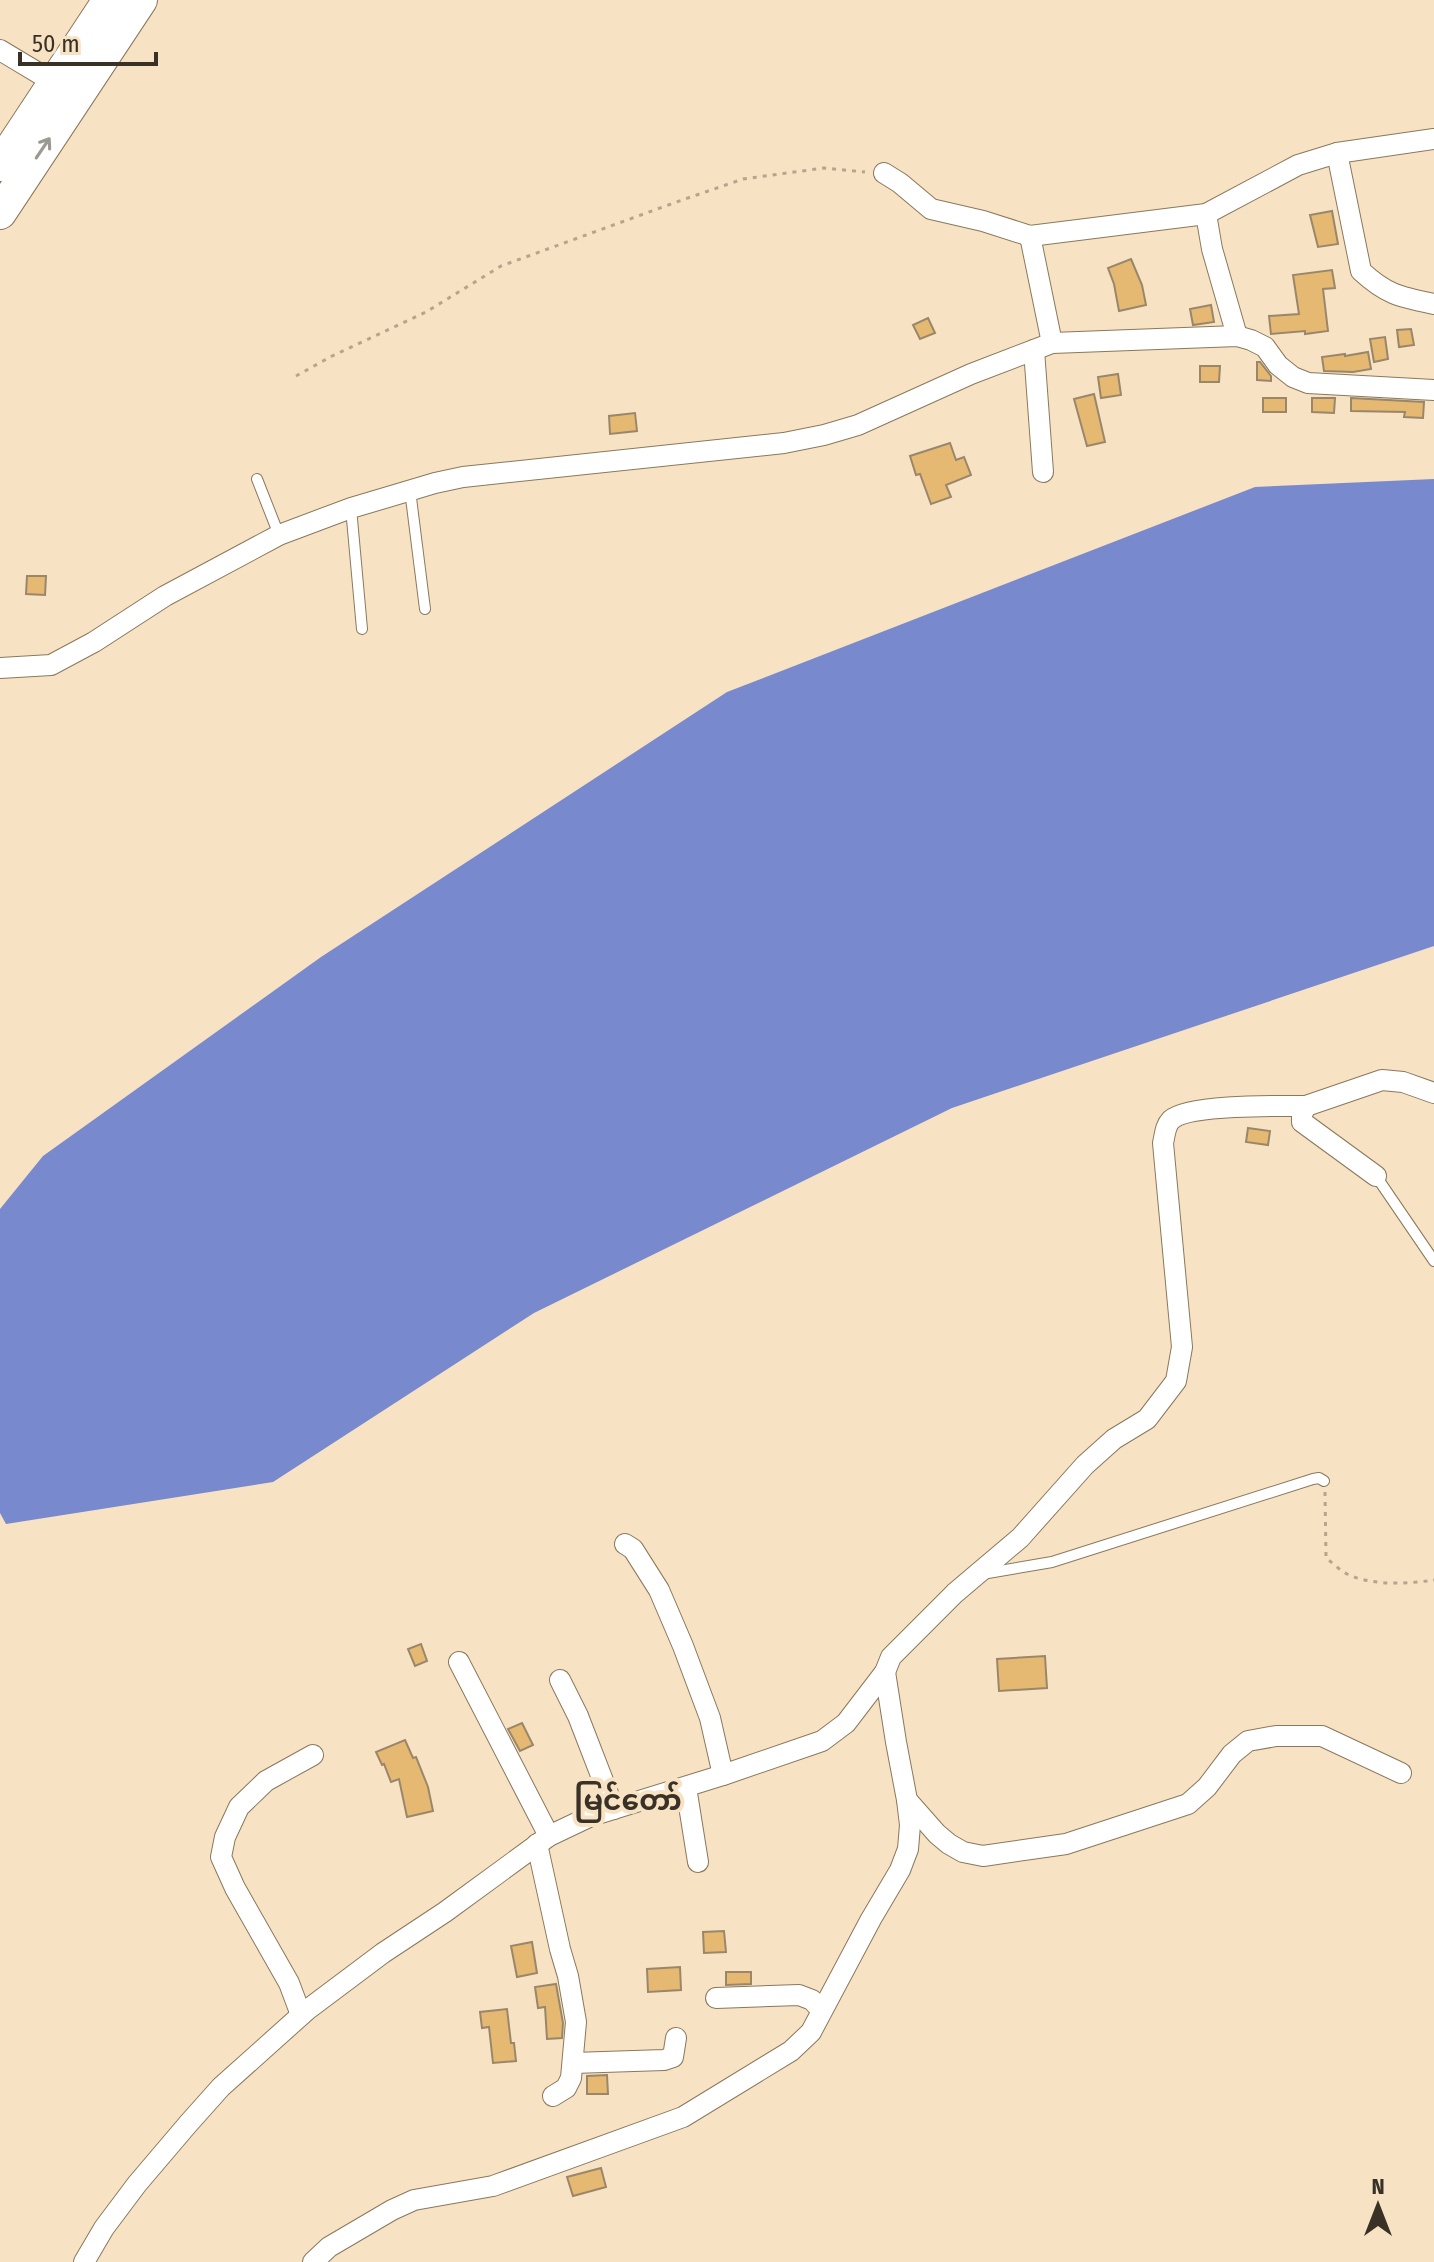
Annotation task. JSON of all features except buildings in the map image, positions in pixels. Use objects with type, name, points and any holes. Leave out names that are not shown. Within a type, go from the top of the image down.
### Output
[{"type":"main road","points":[[0,165],[109,0]]},
{"type":"main road","points":[[0,213],[141,0]]},
{"type":"street","points":[[0,50],[55,83]]},
{"type":"street","points":[[884,173],[931,209],[1030,236],[1206,214],[1298,165],[1337,153],[1434,139]]},
{"type":"street","points":[[1337,153],[1361,271],[1397,297],[1434,304]]},
{"type":"street","points":[[1206,214],[1210,241],[1237,336]]},
{"type":"street","points":[[1030,236],[1043,346],[1043,472]]},
{"type":"street","points":[[0,668],[51,665],[94,642],[165,596],[279,535],[351,508],[463,477],[784,443],[824,435],[858,425],[971,374],[1043,346],[1237,336],[1265,347],[1278,365],[1293,377],[1308,383],[1434,390]]},
{"type":"street","points":[[84,2262],[104,2228],[137,2184],[188,2124],[221,2087],[301,2015],[543,1840],[591,1816],[822,1741],[846,1723],[885,1672],[891,1657],[955,1593],[1020,1538],[1085,1465],[1114,1439],[1147,1419],[1176,1381],[1182,1347],[1163,1143],[1167,1123],[1176,1116],[1215,1108],[1306,1106],[1382,1080],[1403,1082],[1434,1093]]},
{"type":"street","points":[[1306,1106],[1302,1122],[1376,1176]]},
{"type":"street","points":[[625,1544],[633,1549],[659,1590],[683,1646],[710,1718],[723,1775]]},
{"type":"street","points":[[459,1662],[543,1840],[560,1949],[576,2022],[571,2078],[566,2088],[553,2096]]},
{"type":"street","points":[[313,2262],[338,2241],[414,2200],[493,2186],[683,2117],[791,2051],[811,2032],[900,1870],[908,1849],[910,1825],[907,1800],[885,1672]]},
{"type":"street","points":[[560,1680],[578,1716],[614,1809]]},
{"type":"street","points":[[907,1800],[949,1844],[963,1852],[983,1856],[1066,1844],[1188,1804],[1207,1787],[1232,1754],[1248,1741],[1276,1736],[1322,1736],[1401,1773]]},
{"type":"street","points":[[301,2015],[289,1983],[235,1888],[221,1857],[225,1837],[239,1807],[266,1781],[313,1755]]},
{"type":"street","points":[[686,1787],[698,1862]]},
{"type":"street","points":[[716,1998],[799,1995],[812,2000],[821,2010]]},
{"type":"street","points":[[573,2063],[664,2060],[673,2057],[676,2038]]},
{"type":"lane","points":[[257,479],[279,535]]},
{"type":"lane","points":[[410,490],[425,609]]},
{"type":"lane","points":[[351,508],[362,629]]},
{"type":"lane","points":[[1376,1176],[1434,1261]]},
{"type":"lane","points":[[976,1575],[1052,1562],[1313,1479],[1324,1481]]},
{"type":"path","points":[[296,376],[426,312],[501,266],[682,200],[743,179],[824,168],[884,173]]},
{"type":"path","points":[[1324,1481],[1326,1558],[1345,1573],[1370,1581],[1413,1583],[1434,1580]]},
{"type":"water","points":[[1434,479],[1434,946],[952,1108],[534,1313],[273,1482],[6,1524],[0,1513],[0,1209],[43,1156],[321,957],[727,692],[1255,487]]},
{"type":"district","name":"မြင်တော်","points":[[628,1800]]}]
